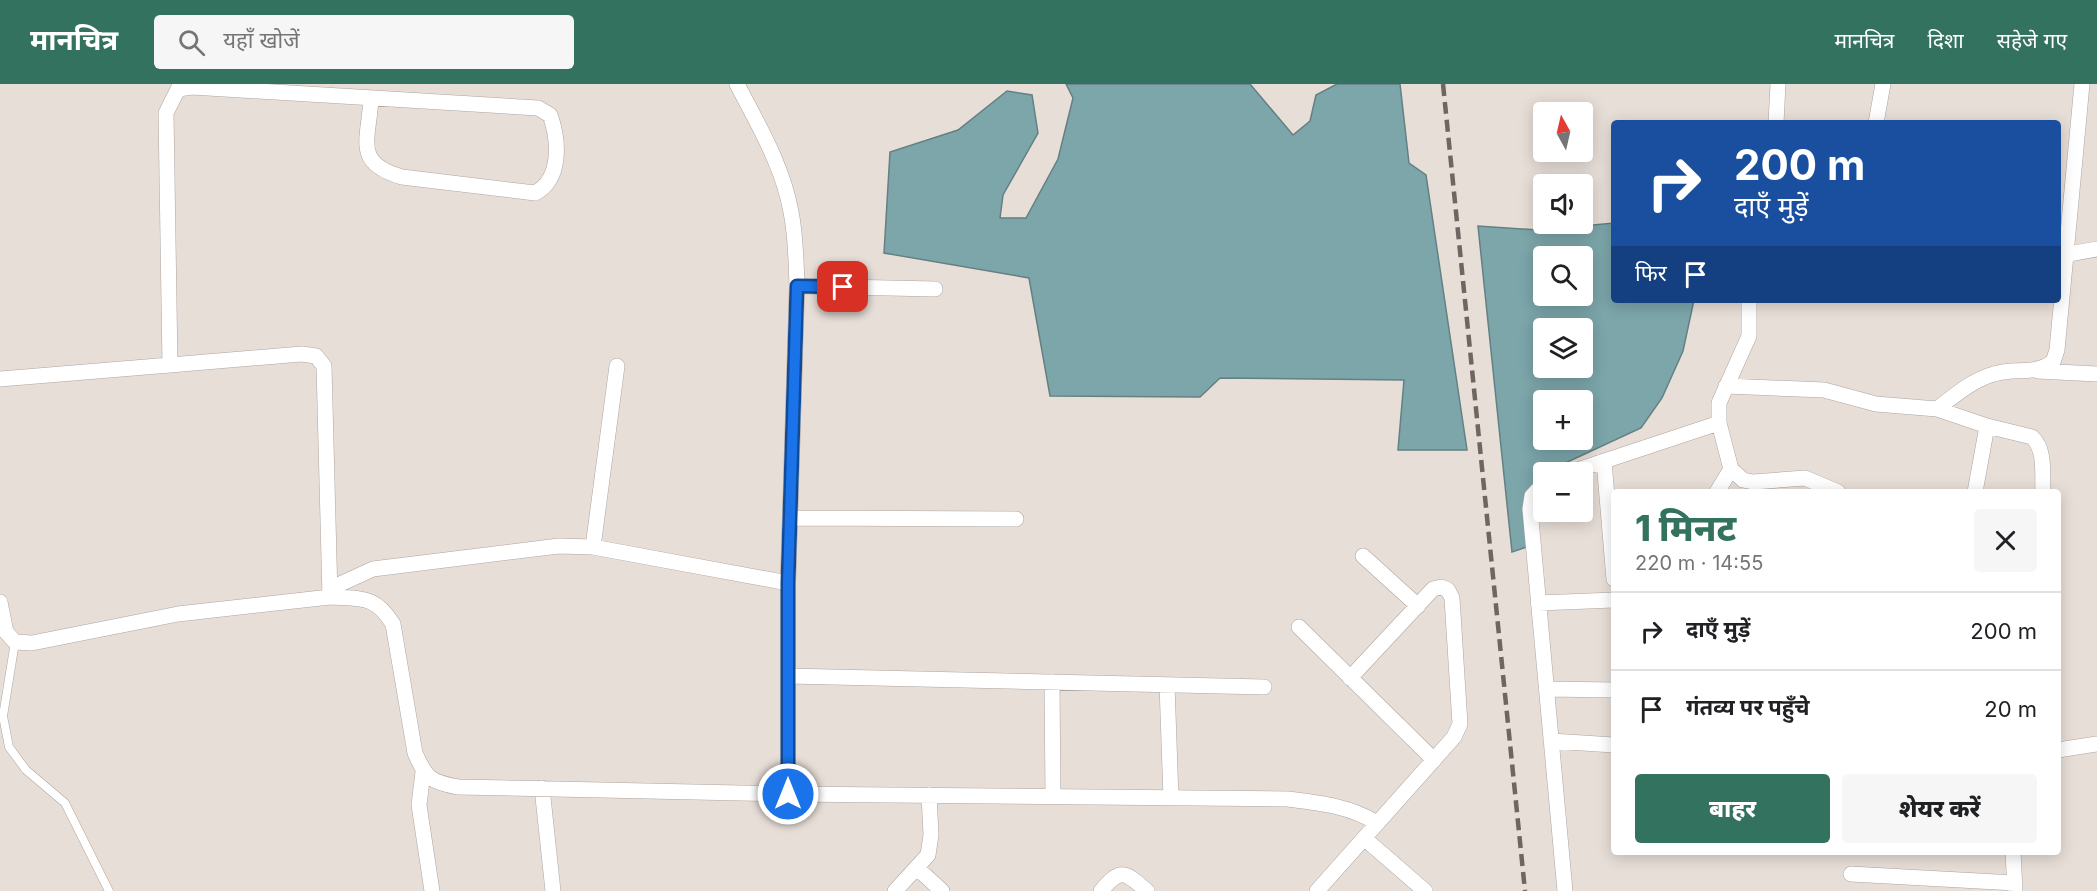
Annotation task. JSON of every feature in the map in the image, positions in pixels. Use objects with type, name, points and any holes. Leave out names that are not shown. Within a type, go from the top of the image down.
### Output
[{"type":"street","points":[[737,84],[772,153],[788,196],[792,214],[797,286],[788,583],[788,794]]},
{"type":"street","points":[[1776,120],[1778,84]]},
{"type":"street","points":[[1876,120],[1882,84]]},
{"type":"street","points":[[2061,275],[2082,84]]},
{"type":"street","points":[[170,365],[166,113],[178,89],[192,87],[371,100],[538,108],[550,115],[556,131],[554,174],[546,187],[535,193],[402,177],[384,172],[374,165],[367,152],[371,100]]},
{"type":"street","points":[[2062,256],[2097,249]]},
{"type":"street","points":[[797,286],[935,289]]},
{"type":"street","points":[[1749,303],[1749,336],[1719,404],[1719,423],[1731,469],[1743,480],[1753,482],[1805,478],[1831,489]]},
{"type":"street","points":[[2038,371],[2054,362],[2057,350],[2060,303]]},
{"type":"street","points":[[0,379],[302,354],[316,356],[324,366],[330,597]]},
{"type":"street","points":[[593,547],[617,366]]},
{"type":"street","points":[[1937,409],[1961,390],[1991,374],[2004,371],[2097,374]]},
{"type":"street","points":[[1726,386],[1809,388],[1876,404],[1937,409],[1987,426],[2032,437],[2038,442],[2042,452],[2043,489]]},
{"type":"street","points":[[1593,465],[1719,423]]},
{"type":"street","points":[[1976,489],[1987,426]]},
{"type":"street","points":[[1604,461],[1611,544]]},
{"type":"street","points":[[1719,489],[1731,469]]},
{"type":"street","points":[[1533,495],[1530,509],[1565,891]]},
{"type":"street","points":[[790,519],[1016,519]]},
{"type":"street","points":[[330,597],[338,585],[373,568],[559,546],[593,547],[788,583]]},
{"type":"street","points":[[1363,556],[1418,606]]},
{"type":"street","points":[[1317,891],[1454,737],[1460,724],[1452,598],[1448,590],[1442,587],[1433,589],[1350,678]]},
{"type":"street","points":[[0,602],[6,632],[15,642],[32,643],[178,614],[330,597],[363,599],[382,608],[393,624],[415,753],[423,771],[435,782],[458,787],[788,794],[1288,799],[1316,802],[1361,813],[1377,823]]},
{"type":"street","points":[[1538,603],[1611,600]]},
{"type":"street","points":[[1299,627],[1434,759]]},
{"type":"street","points":[[788,676],[1264,687]]},
{"type":"street","points":[[1052,682],[1053,797]]},
{"type":"street","points":[[1167,685],[1171,798]]},
{"type":"street","points":[[1546,689],[1611,690]]},
{"type":"street","points":[[1551,741],[1611,745]]},
{"type":"street","points":[[2061,750],[2097,744]]},
{"type":"street","points":[[423,771],[419,805],[432,891]]},
{"type":"street","points":[[542,788],[553,891]]},
{"type":"street","points":[[895,891],[928,855],[931,847],[929,795]]},
{"type":"street","points":[[1364,838],[1425,891]]},
{"type":"street","points":[[1851,874],[2015,887],[2013,855]]},
{"type":"street","points":[[917,868],[942,891]]},
{"type":"street","points":[[1101,891],[1113,876],[1121,873],[1130,876],[1147,891]]},
{"type":"lane","points":[[15,642],[3,716],[9,747],[26,770],[65,803],[109,891]]},
{"type":"water","points":[[1066,84],[1250,84],[1293,135],[1310,121],[1316,95],[1337,84],[1400,84],[1409,163],[1426,175],[1467,450],[1398,450],[1404,380],[1220,378],[1200,397],[1050,396],[1029,278],[884,253],[890,152],[958,130],[1007,91],[1032,95],[1038,133],[1003,195],[1000,218],[1026,218],[1058,159],[1073,98]]},
{"type":"water","points":[[1611,223],[1611,303],[1693,303],[1683,351],[1662,398],[1641,428],[1567,462],[1533,462],[1533,522],[1538,522],[1539,543],[1512,552],[1478,226],[1533,230],[1533,234],[1593,234],[1593,225]]},
{"type":"railway","points":[[1443,84],[1525,891]]},
{"type":"route","points":[[788,794],[788,583],[797,286],[843,287]]}]
